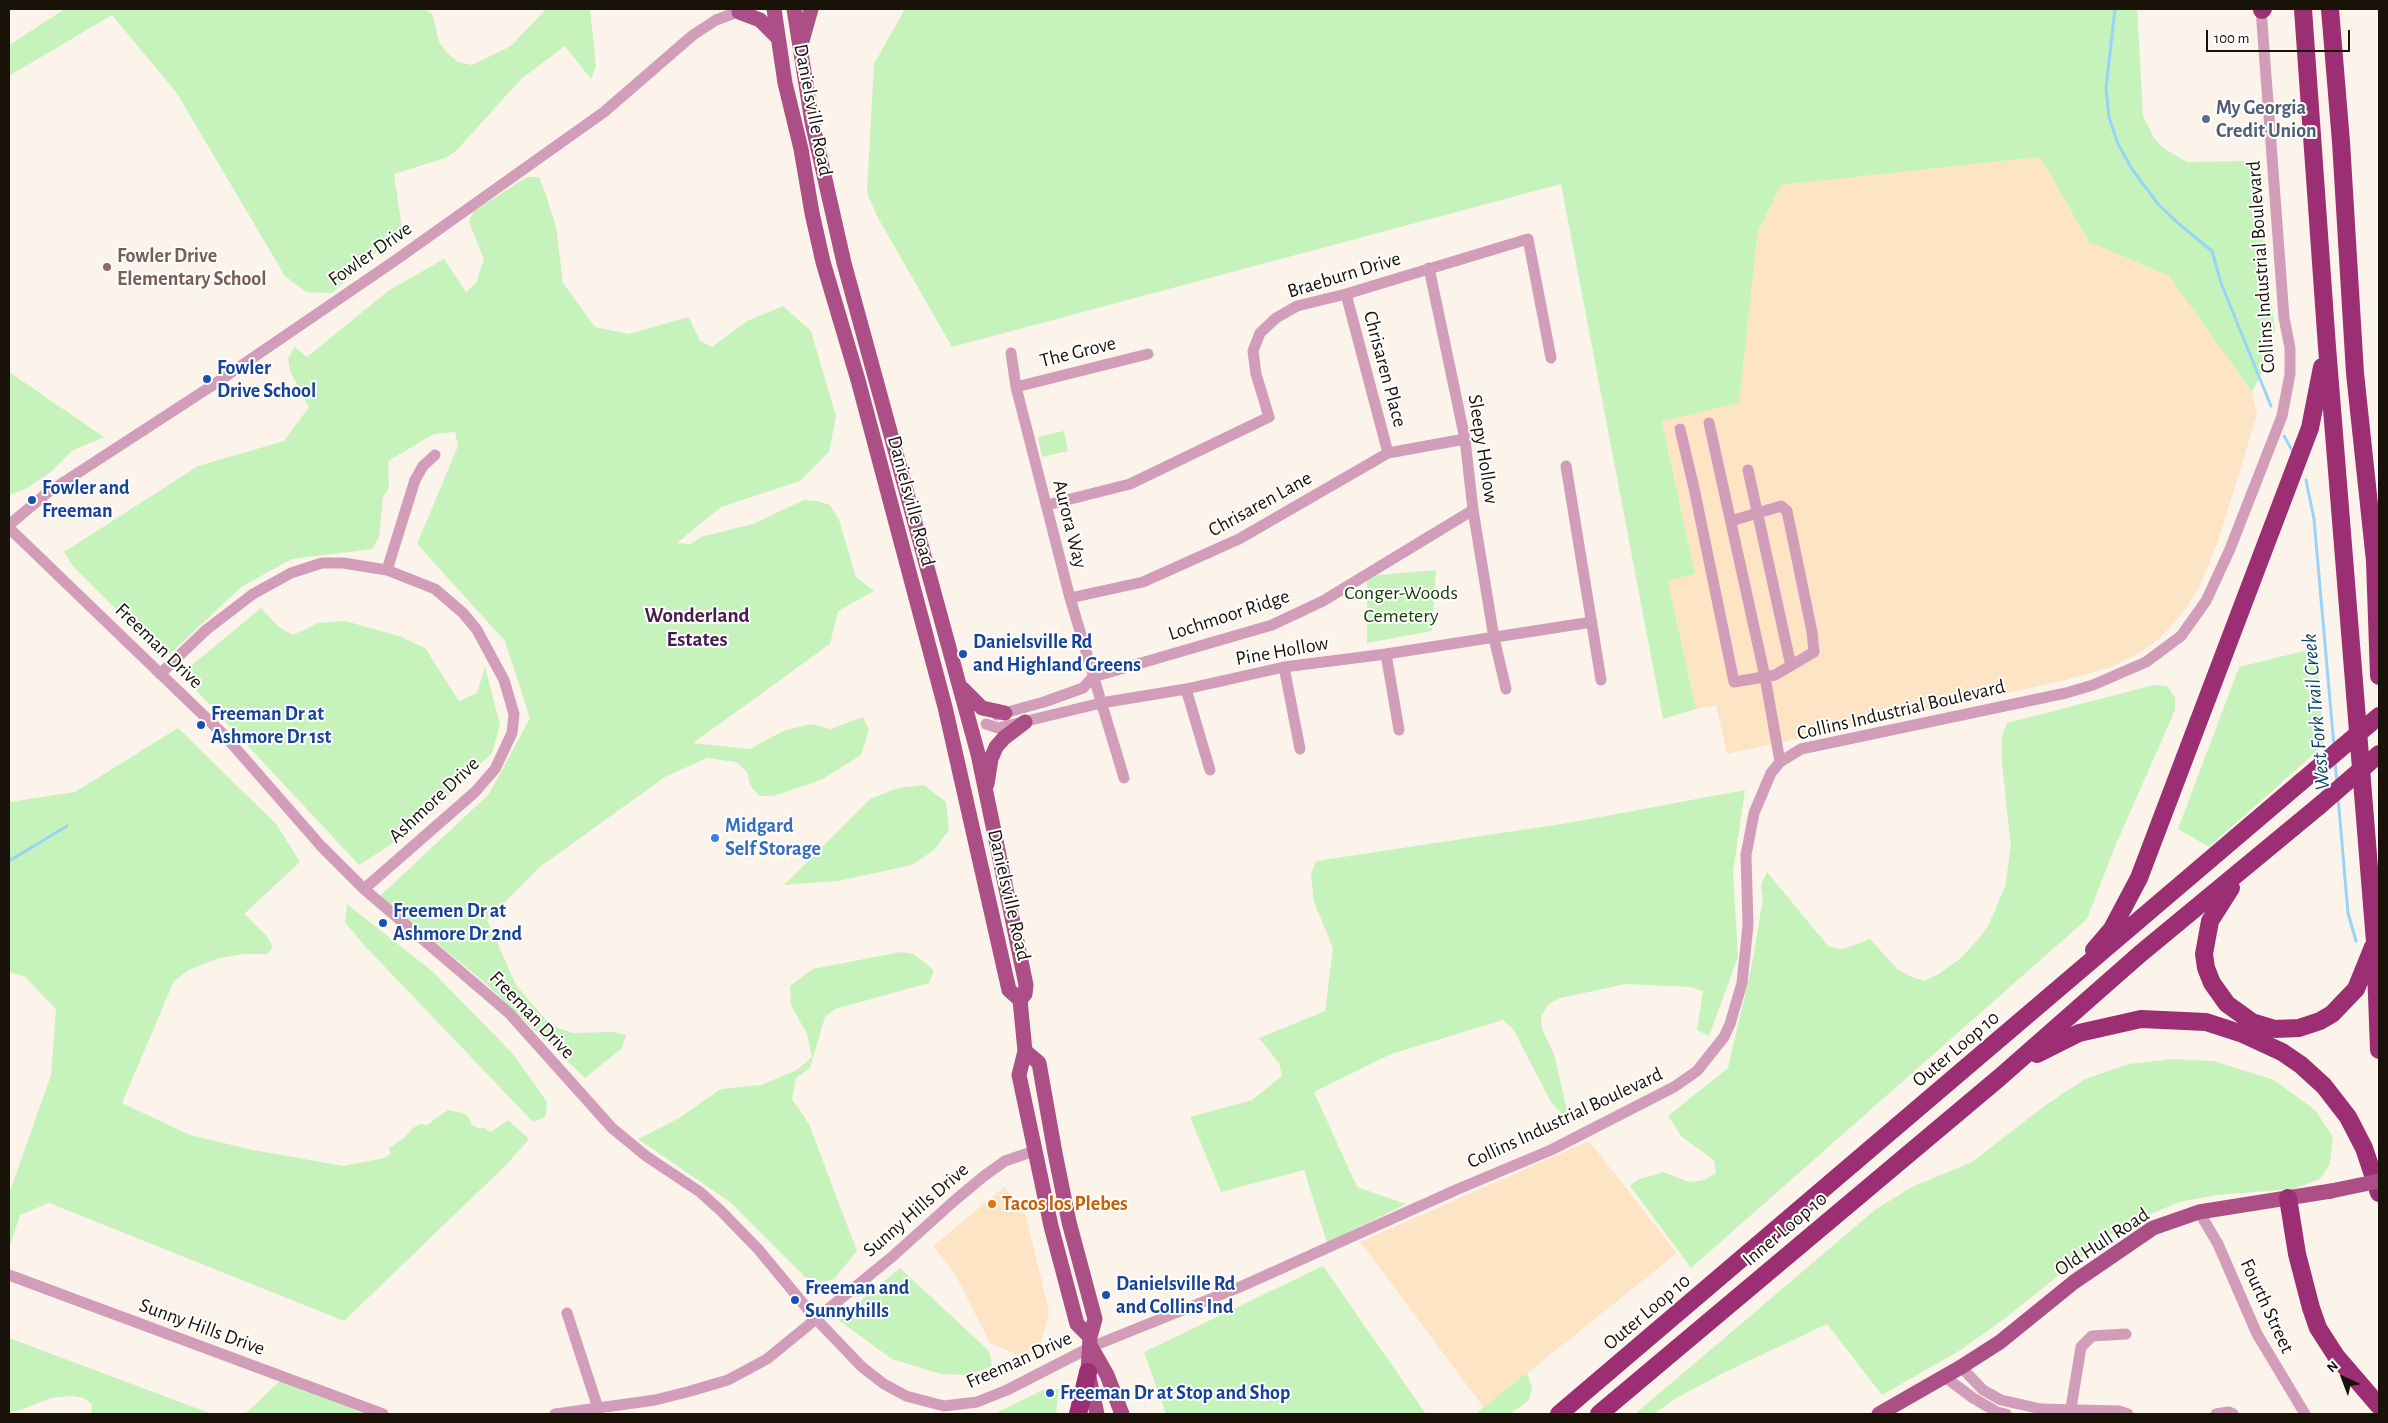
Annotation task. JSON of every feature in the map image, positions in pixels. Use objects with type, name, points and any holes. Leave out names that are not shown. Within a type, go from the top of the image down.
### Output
[{"type":"highway","points":[[2303,9],[2326,347],[2375,942],[2379,1050]]},
{"type":"highway","points":[[2318,9],[2326,61],[2337,95]]},
{"type":"highway","points":[[2330,9],[2355,374],[2375,561],[2379,676]]},
{"type":"highway","points":[[2029,1015],[2075,972],[2112,929],[2138,878],[2310,428],[2326,347]]},
{"type":"highway","points":[[2375,561],[2379,531]]},
{"type":"highway","name":"Outer Loop 10","points":[[1559,1414],[2379,716]]},
{"type":"highway","points":[[1998,1078],[2140,954],[2281,838],[2379,754]]},
{"type":"highway","points":[[2281,838],[2228,891],[2210,921],[2204,954],[2206,968],[2212,983],[2227,1004],[2252,1022],[2274,1028],[2299,1028],[2320,1021],[2342,1005],[2356,989],[2375,942]]},
{"type":"highway","points":[[1998,1078],[2072,1036],[2132,1021],[2141,1019],[2181,1019],[2206,1022],[2224,1027],[2282,1052],[2301,1065],[2324,1086],[2348,1117],[2364,1148],[2379,1193]]},
{"type":"highway","name":"Inner Loop 10","points":[[1599,1414],[1998,1078]]},
{"type":"highway","points":[[2288,1198],[2297,1254],[2318,1328],[2336,1356],[2379,1406]]},
{"type":"highway","points":[[1078,1414],[1088,1372]]},
{"type":"main road","name":"Danielsville Road","points":[[774,9],[785,83],[828,279],[858,380],[953,738],[1009,990],[1020,1000],[1024,1051],[1019,1074],[1051,1226],[1077,1324],[1090,1342],[1107,1375],[1122,1414]]},
{"type":"main road","name":"Danielsville Road","points":[[794,9],[812,122],[847,274],[972,731],[1026,985],[1025,994],[1020,1000]]},
{"type":"main road","points":[[800,49],[811,9]]},
{"type":"main road","points":[[745,10],[760,20],[778,38]]},
{"type":"main road","points":[[828,279],[847,274]]},
{"type":"main road","points":[[959,684],[976,704],[988,710],[1005,713]]},
{"type":"main road","points":[[986,793],[996,747],[1004,738],[1025,722]]},
{"type":"main road","points":[[1024,1051],[1039,1063],[1054,1153],[1069,1222],[1095,1318],[1090,1342],[1088,1372],[1097,1414]]},
{"type":"main road","name":"Old Hull Road","points":[[1879,1414],[1945,1377],[2000,1342],[2074,1282],[2153,1228],[2199,1212],[2331,1192],[2379,1181]]},
{"type":"street","name":"Collins Industrial Boulevard","points":[[1090,1342],[1240,1287],[1452,1191],[1551,1150],[1674,1088],[1697,1071],[1724,1038],[1735,1011],[1746,954],[1748,926],[1745,863],[1748,834],[1758,799],[1770,773],[1780,762],[1800,749],[2066,693],[2093,685],[2120,675],[2159,655],[2181,636],[2198,614],[2230,549],[2277,430],[2286,402],[2290,374],[2290,348],[2284,318],[2262,9]]},
{"type":"street","name":"Fowler Drive","points":[[9,526],[46,492],[210,387],[393,262],[604,112],[693,35],[716,20],[745,10]]},
{"type":"street","name":"Braeburn Drive","points":[[1046,506],[1130,484],[1269,417],[1256,374],[1254,351],[1260,333],[1276,318],[1297,306],[1346,294],[1528,239],[1551,358]]},
{"type":"street","name":"Sleepy Hollow","points":[[1429,268],[1465,439],[1473,510],[1494,638]]},
{"type":"street","name":"Chrisaren Place","points":[[1346,294],[1388,453]]},
{"type":"street","name":"Aurora Way","points":[[1012,353],[1016,387],[1046,506],[1070,598],[1102,703]]},
{"type":"street","name":"The Grove","points":[[1016,387],[1148,354]]},
{"type":"street","points":[[1709,423],[1765,677],[1780,762]]},
{"type":"street","points":[[1680,429],[1734,682],[1765,677],[1791,666],[1814,652],[1812,632],[1787,511],[1781,506],[1731,521]]},
{"type":"street","name":"Chrisaren Lane","points":[[1070,598],[1143,582],[1239,539],[1388,453],[1465,439]]},
{"type":"street","points":[[387,570],[415,480],[423,466],[435,455]]},
{"type":"street","points":[[1566,466],[1601,680]]},
{"type":"street","points":[[1748,470],[1791,666]]},
{"type":"street","name":"Lochmoor Ridge","points":[[1094,677],[1272,625],[1323,601],[1473,510]]},
{"type":"street","name":"Freeman Drive","points":[[9,526],[225,736],[309,834],[364,889],[495,999],[589,1104],[625,1140],[700,1192],[721,1210],[758,1249],[816,1319],[862,1367],[884,1384],[906,1396],[964,1410],[1007,1390],[1090,1342]]},
{"type":"street","name":"Ashmore Drive","points":[[160,674],[229,611],[253,594],[291,573],[322,563],[343,563],[387,570],[436,588],[463,613],[497,664],[510,696],[514,714],[512,733],[506,749],[495,768],[475,792],[364,889]]},
{"type":"street","name":"Pine Hollow","points":[[986,724],[998,728],[1102,703],[1186,689],[1284,667],[1386,654],[1592,622]]},
{"type":"street","points":[[1494,638],[1506,689]]},
{"type":"street","points":[[1386,654],[1399,730]]},
{"type":"street","points":[[1284,667],[1300,748]]},
{"type":"street","points":[[953,738],[986,724],[991,717],[1044,702],[1083,688],[1094,677]]},
{"type":"street","points":[[1186,689],[1210,770]]},
{"type":"street","points":[[1102,703],[1124,778]]},
{"type":"street","name":"Sunny Hills Drive","points":[[555,1414],[655,1400],[728,1380],[767,1359],[894,1256],[984,1176],[1005,1161],[1034,1152]]},
{"type":"street","name":"Fourth Street","points":[[2199,1212],[2218,1244],[2257,1334],[2305,1414]]},
{"type":"street","name":"Sunny Hills Drive","points":[[9,1275],[383,1414]]},
{"type":"street","points":[[567,1314],[598,1408]]},
{"type":"street","points":[[2071,1408],[2082,1347],[2092,1336],[2126,1334]]},
{"type":"street","points":[[1961,1367],[1983,1390],[2001,1400],[2041,1412]]},
{"type":"street","points":[[1945,1377],[1973,1398],[1997,1412],[2006,1414]]},
{"type":"street","points":[[2028,1414],[2071,1408],[2119,1411],[2128,1414]]},
{"type":"street","points":[[2216,1414],[2229,1412],[2233,1414]]},
{"type":"shaded area","points":[[2040,157],[2089,242],[2169,276],[2252,392],[2257,415],[2218,541],[2199,588],[2183,613],[2160,638],[2141,652],[2114,666],[2066,680],[1727,754],[1716,705],[1696,709],[1668,580],[1695,574],[1662,420],[1739,403],[1758,231],[1781,185]]},
{"type":"shaded area","points":[[1589,1141],[1677,1253],[1484,1408],[1360,1242]]},
{"type":"shaded area","points":[[1004,1187],[1026,1216],[1049,1312],[1040,1346],[1025,1358],[990,1343],[954,1272],[933,1246]]},
{"type":"green space","points":[[65,9],[425,9],[433,15],[439,42],[447,53],[458,62],[472,65],[511,46],[546,9],[590,9],[596,66],[591,79],[565,46],[521,79],[456,151],[445,158],[394,174],[402,229],[332,293],[306,292],[285,276],[176,92],[112,15],[9,76],[9,45]]},
{"type":"green space","points":[[905,9],[2137,9],[2143,116],[2154,138],[2163,148],[2187,162],[2247,161],[2258,205],[2275,330],[2262,372],[2252,392],[2169,276],[2089,242],[2040,157],[1781,185],[1758,231],[1739,403],[1662,421],[1695,574],[1668,581],[1696,709],[1663,719],[1561,184],[952,347],[878,218],[867,193],[874,64]]},
{"type":"green space","points":[[527,177],[539,177],[544,189],[556,226],[563,283],[595,327],[628,334],[689,317],[700,341],[712,347],[747,321],[783,306],[811,331],[836,416],[829,452],[800,481],[721,507],[677,543],[690,544],[701,537],[753,524],[804,500],[817,501],[830,505],[839,520],[856,577],[874,591],[838,611],[830,644],[693,743],[750,749],[783,731],[811,724],[830,729],[863,717],[869,730],[861,755],[821,780],[773,796],[759,796],[750,785],[747,772],[736,762],[707,758],[665,777],[541,866],[487,920],[516,985],[550,1025],[573,1033],[613,1032],[626,1035],[622,1048],[585,1078],[484,982],[380,896],[489,794],[530,718],[505,641],[417,544],[458,446],[455,432],[434,434],[388,461],[389,488],[383,497],[379,537],[372,549],[292,559],[241,587],[170,654],[158,651],[73,566],[64,552],[198,466],[284,441],[309,407],[290,371],[288,358],[295,347],[307,357],[388,291],[444,259],[466,292],[476,283],[484,259],[469,222],[474,211]]},
{"type":"green space","points":[[9,372],[104,437],[72,451],[51,472],[26,489],[9,495]]},
{"type":"green space","points":[[1064,431],[1068,451],[1042,457],[1038,437]]},
{"type":"green space","name":"Conger-Woods Cemetery","points":[[1436,570],[1432,631],[1367,643],[1367,576]]},
{"type":"green space","points":[[261,608],[280,628],[293,635],[318,623],[345,621],[399,636],[425,648],[459,701],[477,693],[485,667],[500,725],[492,753],[412,831],[359,865],[181,674]]},
{"type":"green space","points":[[2316,648],[2324,745],[2209,847],[2178,829],[2239,667]]},
{"type":"green space","points":[[2154,685],[2167,686],[2175,697],[2175,710],[2114,849],[2087,919],[1691,1268],[1630,1186],[1637,1180],[1663,1172],[1689,1182],[1704,1180],[1716,1173],[1714,1160],[1682,1137],[1668,1116],[1728,1068],[1752,964],[1763,898],[1761,885],[1767,872],[1829,947],[1843,949],[1870,939],[1897,969],[1910,976],[1924,981],[1937,975],[1961,958],[1980,937],[1988,926],[2005,887],[2011,846],[2002,764],[2002,736],[2007,723]]},
{"type":"green space","points":[[178,728],[277,825],[300,862],[244,914],[266,935],[273,947],[268,954],[245,954],[219,958],[190,969],[174,981],[122,1103],[190,1135],[253,1150],[343,1166],[384,1158],[391,1154],[389,1148],[404,1138],[413,1128],[420,1124],[427,1125],[448,1110],[463,1113],[468,1116],[472,1125],[478,1128],[485,1128],[491,1132],[508,1120],[529,1139],[506,1165],[344,1321],[49,1203],[20,1215],[10,1246],[9,1244],[9,1194],[51,1075],[56,1009],[24,976],[9,972],[9,802],[75,792]]},
{"type":"green space","points":[[924,785],[946,802],[949,830],[933,851],[912,865],[838,881],[784,885],[870,799],[898,788]]},
{"type":"green space","points":[[1745,790],[1733,872],[1738,957],[1709,1036],[1697,1030],[1703,991],[1690,987],[1626,984],[1560,998],[1549,1004],[1541,1016],[1542,1029],[1554,1054],[1570,1123],[1551,1102],[1513,1029],[1503,1020],[1391,1054],[1314,1092],[1357,1187],[1406,1204],[1327,1243],[1304,1170],[1221,1192],[1190,1117],[1252,1100],[1282,1076],[1279,1063],[1259,1038],[1325,1011],[1333,948],[1314,902],[1311,874],[1316,861],[1568,823]]},
{"type":"green space","points":[[347,904],[432,971],[513,1054],[547,1102],[546,1116],[533,1122],[363,944],[345,922]]},
{"type":"green space","points":[[900,952],[914,954],[934,970],[929,983],[835,1009],[825,1017],[810,1068],[796,1078],[792,1099],[809,1124],[857,1251],[834,1279],[822,1282],[805,1277],[730,1202],[638,1139],[679,1118],[721,1089],[761,1085],[797,1070],[812,1057],[807,1034],[791,1005],[790,986],[813,969]]},
{"type":"green space","points":[[2172,1059],[2214,1061],[2274,1080],[2315,1110],[2333,1137],[2330,1164],[2320,1179],[2293,1189],[2217,1195],[2179,1202],[2135,1221],[2099,1243],[2004,1319],[1959,1351],[1882,1395],[1827,1324],[1723,1373],[1673,1400],[1654,1414],[1635,1414],[1876,1209],[1912,1187],[1972,1162],[2047,1104],[2085,1079],[2129,1064]]},
{"type":"green space","points":[[1323,1266],[1426,1414],[1166,1414],[1144,1352]]},
{"type":"green space","points":[[900,1268],[989,1351],[992,1366],[968,1375],[941,1374],[892,1359],[838,1320]]},
{"type":"green space","points":[[9,1338],[212,1414],[91,1414],[92,1405],[88,1401],[84,1398],[70,1396],[51,1398],[20,1410],[9,1412]]},
{"type":"green space","points":[[1527,1373],[1532,1387],[1529,1400],[1510,1414],[1475,1414]]},
{"type":"green space","points":[[280,1381],[365,1414],[245,1414]]},
{"type":"green space","points":[[1045,1389],[1059,1389],[1056,1414],[994,1414]]},
{"type":"waterway","name":"West Fork Trail Creek","points":[[2115,9],[2106,88],[2109,117],[2118,144],[2132,169],[2158,204],[2212,251],[2221,283],[2271,406]]},
{"type":"waterway","name":"West Fork Trail Creek","points":[[2284,436],[2292,450]]},
{"type":"waterway","name":"West Fork Trail Creek","points":[[2306,480],[2314,519],[2334,746]]},
{"type":"waterway","name":"West Fork Trail Creek","points":[[2335,762],[2337,783]]},
{"type":"waterway","name":"West Fork Trail Creek","points":[[2338,797],[2348,913],[2356,941]]},
{"type":"waterway","points":[[9,861],[67,826]]},
{"type":"place","name":"My Georgia Credit Union","points":[[2206,119]]},
{"type":"place","name":"Fowler Drive Elementary School","points":[[107,267]]},
{"type":"place","name":"Fowler Drive School","points":[[207,379]]},
{"type":"place","name":"Fowler and Freeman","points":[[32,500]]},
{"type":"place","name":"Danielsville Rd and Highland Greens","points":[[963,654]]},
{"type":"place","name":"Freeman Dr at Ashmore Dr 1st","points":[[201,725]]},
{"type":"place","name":"Midgard Self Storage","points":[[715,838]]},
{"type":"place","name":"Freemen Dr at Ashmore Dr 2nd","points":[[383,923]]},
{"type":"place","name":"Tacos los Plebes","points":[[992,1204]]},
{"type":"place","name":"Danielsville Rd and Collins Ind","points":[[1106,1295]]},
{"type":"place","name":"Freeman and Sunnyhills","points":[[795,1300]]},
{"type":"place","name":"Freeman Dr at Stop and Shop","points":[[1050,1393]]},
{"type":"district","name":"Wonderland Estates","points":[[697,628]]}]
